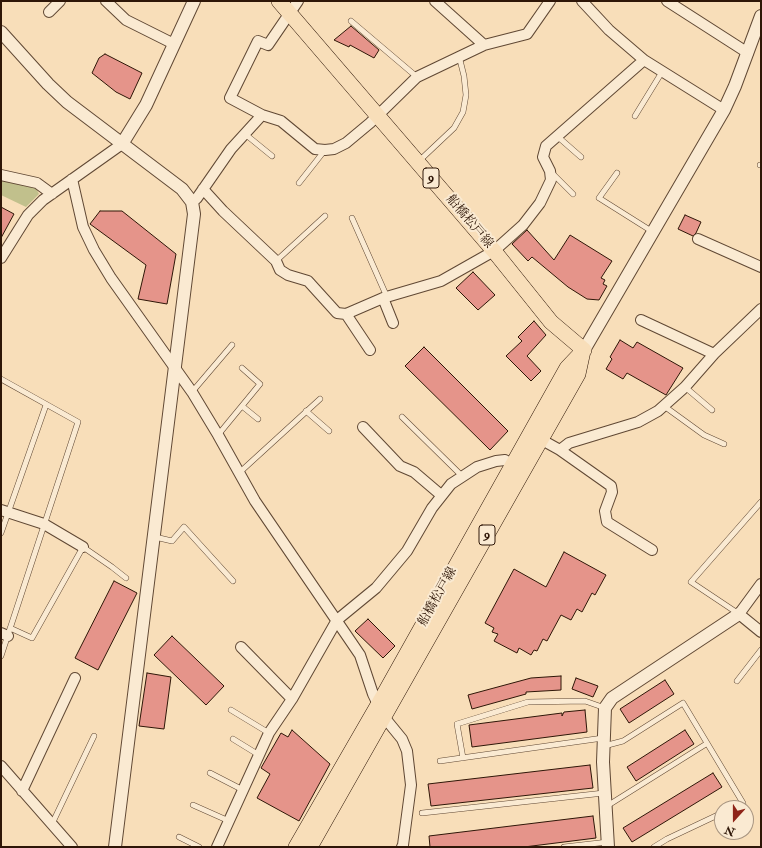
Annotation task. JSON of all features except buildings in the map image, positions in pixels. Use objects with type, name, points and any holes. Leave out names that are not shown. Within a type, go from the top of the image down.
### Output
[{"type":"main road","name":"船橋松戸線","points":[[279,1],[494,251],[551,322],[584,350]]},
{"type":"main road","name":"船橋松戸線","points":[[296,847],[381,711],[542,440],[578,374],[584,350]]},
{"type":"main road","name":"船橋松戸線","points":[[310,847],[513,465],[567,368],[584,350]]},
{"type":"street","points":[[49,12],[60,1]]},
{"type":"street","points":[[106,1],[126,20],[174,44]]},
{"type":"street","points":[[1,258],[28,215],[52,194],[122,144],[142,111],[194,1]]},
{"type":"street","points":[[298,1],[288,13],[268,45],[258,41],[230,98],[262,115],[281,121],[315,149],[325,150],[334,149],[346,143],[378,116],[417,77],[484,45],[527,34],[550,1]]},
{"type":"street","points":[[435,1],[484,45]]},
{"type":"street","points":[[582,1],[609,30],[644,60],[724,110]]},
{"type":"street","points":[[667,1],[748,54]]},
{"type":"street","points":[[584,350],[724,110],[748,54],[761,16]]},
{"type":"street","points":[[1,32],[48,84],[68,102],[182,189],[192,202],[194,214],[176,371],[115,847]]},
{"type":"street","points":[[203,189],[223,211],[276,261],[280,270],[288,275],[308,281],[338,314],[346,314],[385,297],[441,280],[494,251],[523,225],[540,203],[551,180],[550,171],[543,157],[546,146],[644,60]]},
{"type":"street","points":[[192,202],[231,149],[262,115]]},
{"type":"street","points":[[1,174],[37,183],[52,194]]},
{"type":"street","points":[[72,179],[83,227],[94,250],[111,278],[192,392],[218,434],[254,501],[360,655],[373,694],[381,711],[402,739],[406,751],[411,785],[402,847]]},
{"type":"street","points":[[698,239],[761,267]]},
{"type":"street","points":[[385,297],[393,323]]},
{"type":"street","points":[[560,450],[569,443],[638,422],[664,406],[685,387],[714,354],[761,309]]},
{"type":"street","points":[[346,314],[370,350]]},
{"type":"street","points":[[641,320],[714,354]]},
{"type":"street","points":[[363,427],[400,466],[414,472],[441,495]]},
{"type":"street","points":[[542,440],[560,450],[611,486],[612,492],[604,511],[607,522],[652,550]]},
{"type":"street","points":[[217,847],[269,733],[292,698],[337,620],[376,588],[407,551],[441,495],[451,484],[477,467],[496,460],[505,460],[513,465]]},
{"type":"street","points":[[4,511],[44,524],[83,547]]},
{"type":"street","points":[[608,844],[603,742],[605,708],[612,698],[739,614],[761,584]]},
{"type":"street","points":[[739,614],[761,632]]},
{"type":"street","points":[[241,647],[292,698]]},
{"type":"street","points":[[22,791],[75,678]]},
{"type":"street","points":[[3,773],[22,791],[72,847]]},
{"type":"lane","points":[[351,21],[417,77]]},
{"type":"lane","points":[[418,162],[454,128],[463,112],[466,95],[464,76],[459,56]]},
{"type":"lane","points":[[636,116],[662,72]]},
{"type":"lane","points":[[245,134],[272,156]]},
{"type":"lane","points":[[557,136],[582,157]]},
{"type":"lane","points":[[299,183],[325,150]]},
{"type":"lane","points":[[550,171],[573,194]]},
{"type":"lane","points":[[617,173],[599,198],[653,232]]},
{"type":"lane","points":[[276,261],[324,216]]},
{"type":"lane","points":[[352,218],[385,297]]},
{"type":"lane","points":[[192,392],[232,345]]},
{"type":"lane","points":[[218,434],[260,384],[242,368]]},
{"type":"lane","points":[[1,379],[78,422],[6,632],[1,656]]},
{"type":"lane","points":[[685,387],[712,410]]},
{"type":"lane","points":[[239,473],[320,399]]},
{"type":"lane","points":[[1,533],[4,511],[46,405]]},
{"type":"lane","points":[[242,406],[258,419]]},
{"type":"lane","points":[[664,406],[704,435],[724,444]]},
{"type":"lane","points":[[306,411],[328,431]]},
{"type":"lane","points":[[402,416],[462,476]]},
{"type":"lane","points":[[739,614],[691,582],[761,502]]},
{"type":"lane","points":[[155,537],[172,540],[184,527],[233,581]]},
{"type":"lane","points":[[6,632],[32,638],[83,547],[126,578]]},
{"type":"lane","points":[[737,681],[761,650]]},
{"type":"lane","points":[[463,758],[457,724],[528,702],[585,701],[605,708]]},
{"type":"lane","points":[[440,761],[623,741],[683,703],[706,744],[741,800]]},
{"type":"lane","points":[[231,710],[269,733]]},
{"type":"lane","points":[[52,824],[94,736]]},
{"type":"lane","points":[[233,739],[259,755]]},
{"type":"lane","points":[[606,807],[706,744]]},
{"type":"lane","points":[[210,774],[243,790]]},
{"type":"lane","points":[[422,813],[605,793]]},
{"type":"lane","points":[[193,805],[229,821]]},
{"type":"lane","points":[[654,847],[667,839],[714,817]]},
{"type":"lane","points":[[179,837],[199,847]]},
{"type":"lane","points":[[564,847],[608,844]]},
{"type":"shaded area","points":[[1,179],[36,188],[39,194],[26,207],[1,195]]}]
